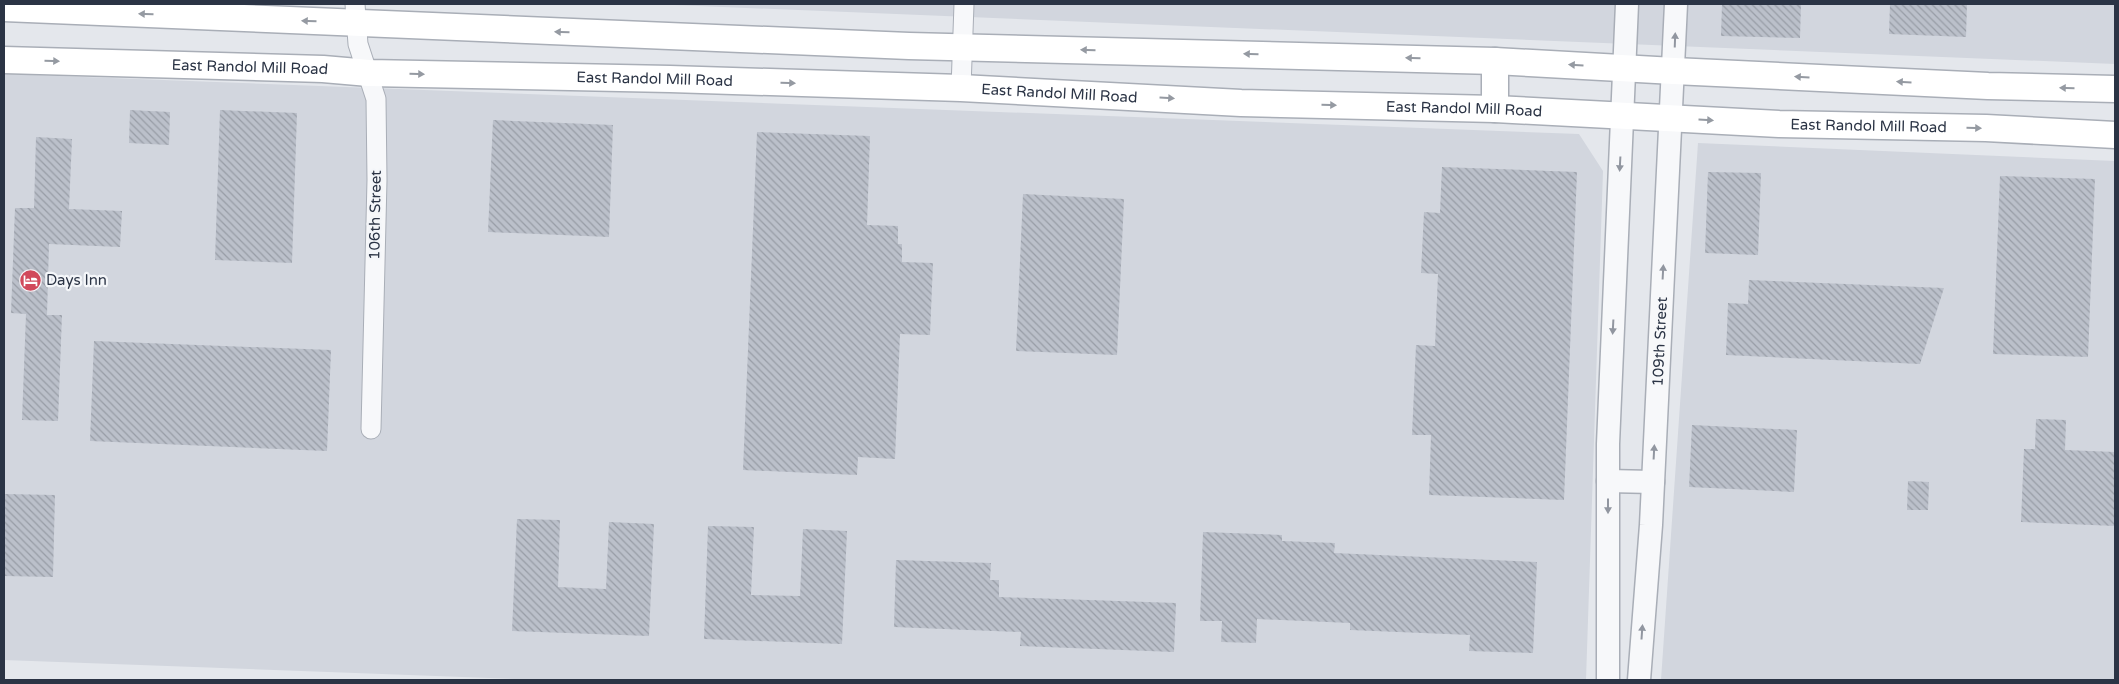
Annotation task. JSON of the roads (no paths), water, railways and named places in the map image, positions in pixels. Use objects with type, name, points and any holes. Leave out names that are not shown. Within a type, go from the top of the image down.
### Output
[{"type":"main road","points":[[4,8],[356,14],[962,47],[1495,61],[1674,72],[1979,86],[2115,89]]},
{"type":"main road","name":"East Randol Mill Road","points":[[4,60],[323,69],[368,73],[670,79],[961,88],[1241,103],[1495,109],[1779,124],[1986,128],[2115,135]]},
{"type":"main road","points":[[1495,61],[1495,109]]},
{"type":"street","points":[[961,88],[964,4]]},
{"type":"street","points":[[1608,680],[1608,444],[1623,116],[1626,4]]},
{"type":"street","name":"109th Street","points":[[1639,680],[1653,482],[1676,4]]},
{"type":"street","name":"106th Street","points":[[356,14],[358,44],[376,99],[377,180],[371,429]]},
{"type":"street","points":[[1608,480],[1653,482]]},
{"type":"place","name":"Days Inn","points":[[30,280]]}]
